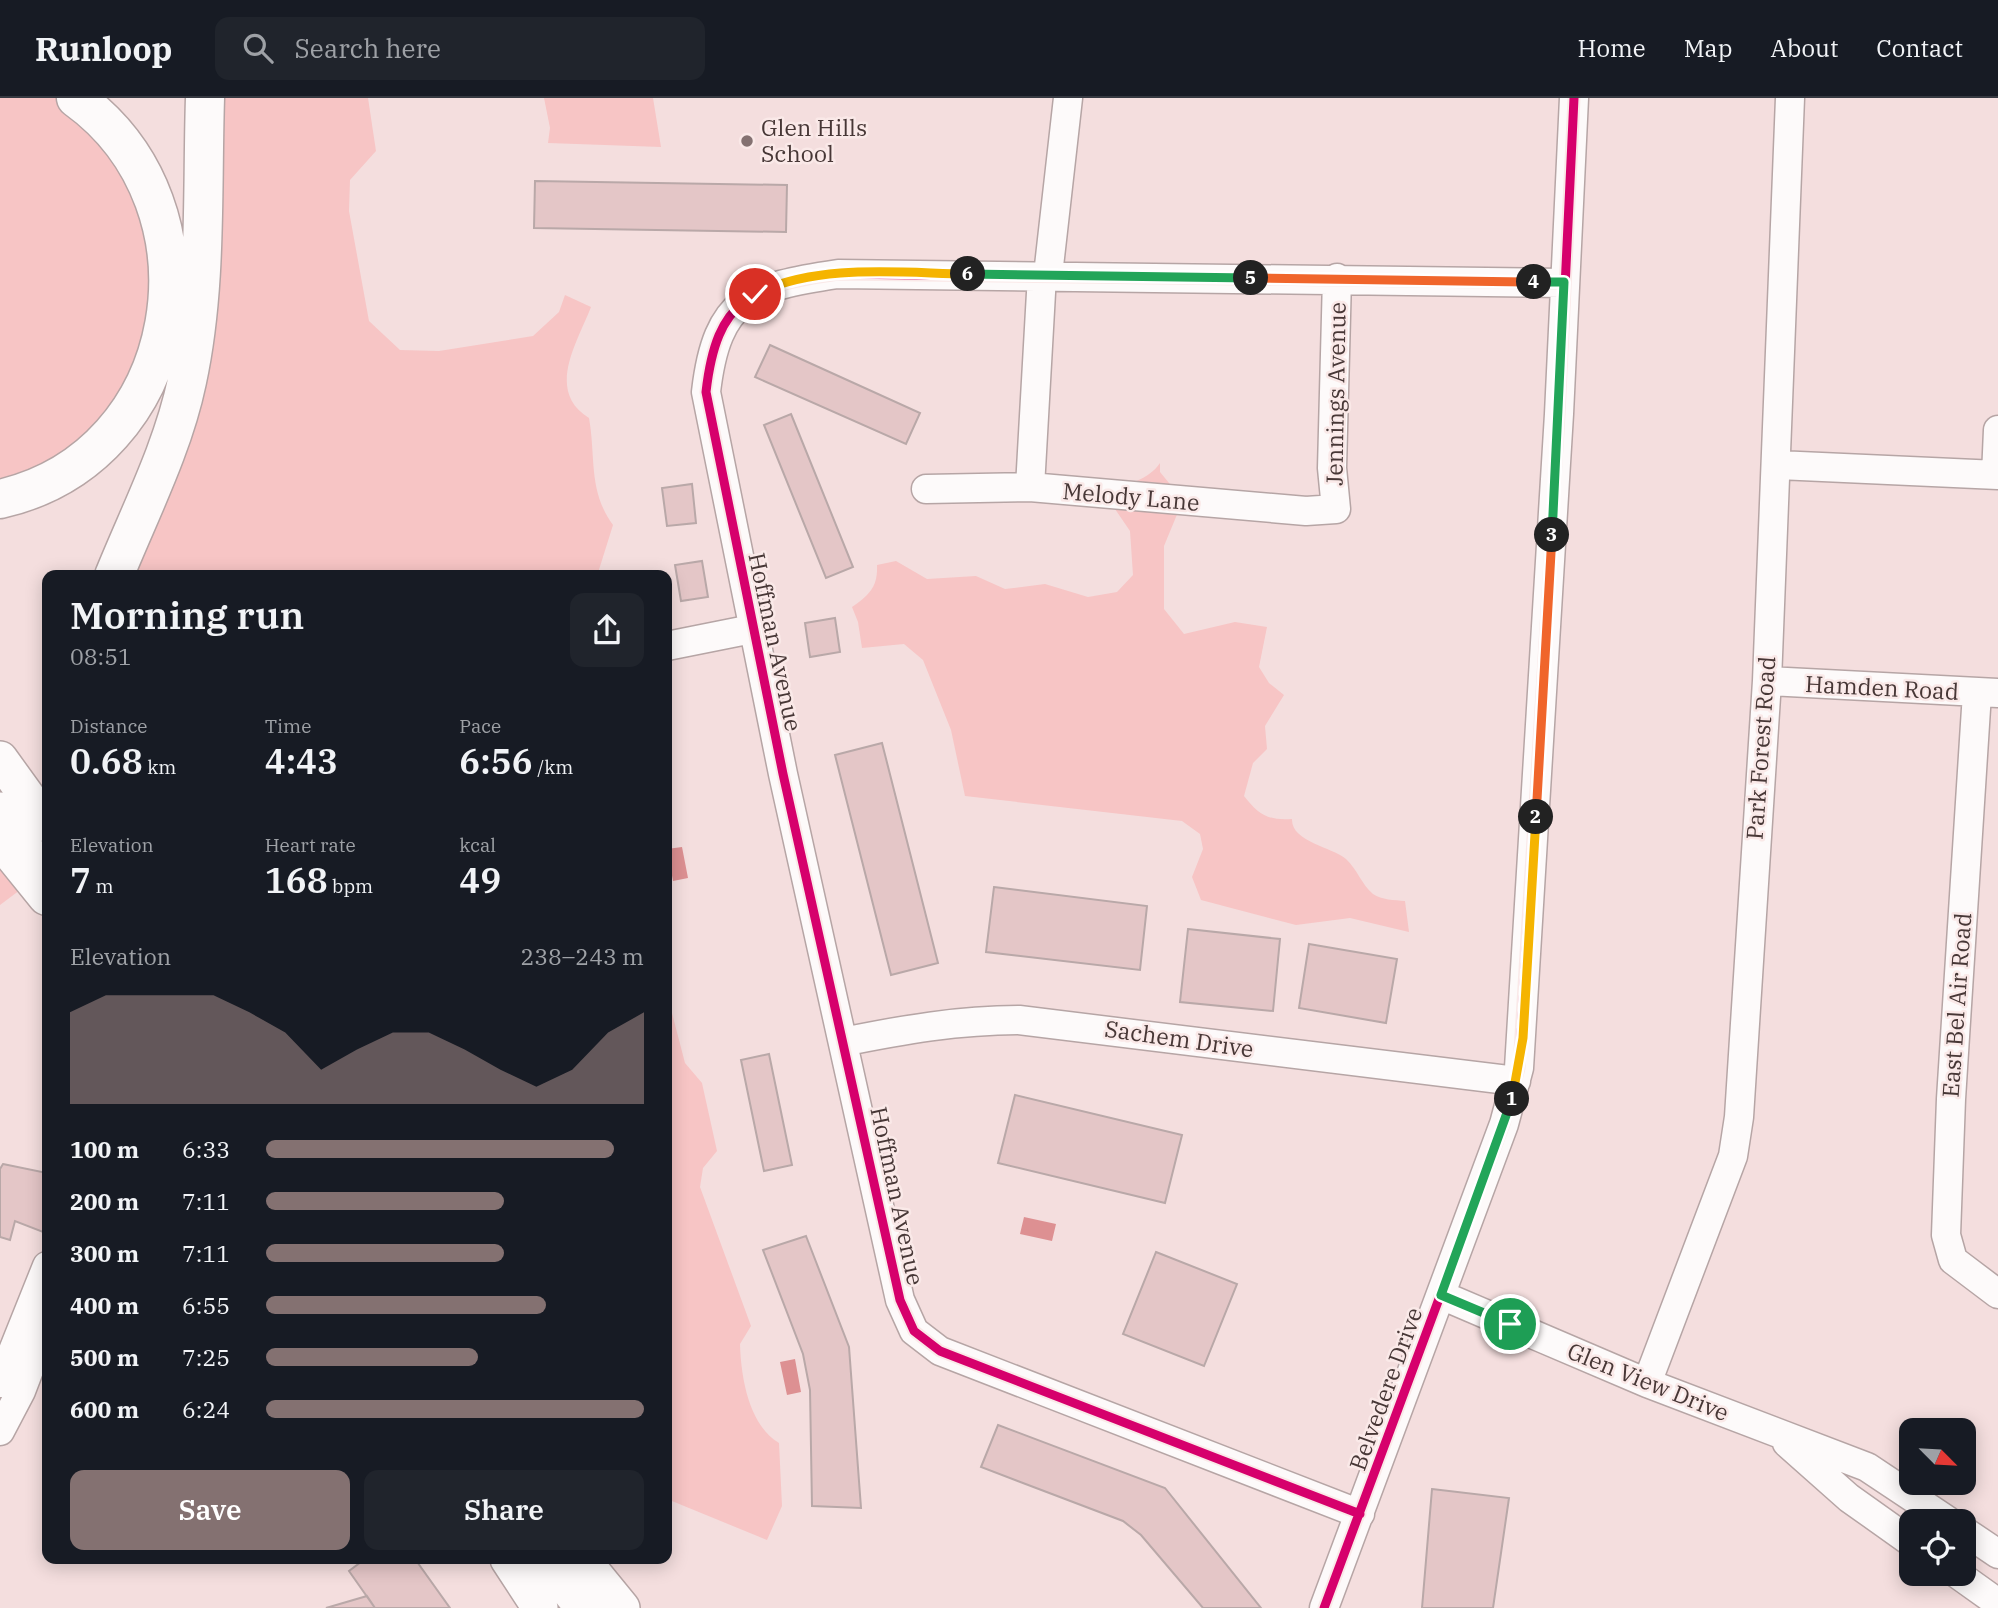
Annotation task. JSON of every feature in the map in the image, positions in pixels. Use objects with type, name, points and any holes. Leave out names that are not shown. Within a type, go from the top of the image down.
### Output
[{"type":"highway","points":[[0,499],[57,477],[80,462],[118,425],[155,364],[167,321],[167,249],[155,204],[134,160],[121,141],[92,110],[76,98]]},
{"type":"highway","points":[[116,570],[173,430],[191,360],[198,310],[205,98]]},
{"type":"highway","points":[[0,838],[42,890]]},
{"type":"main road","points":[[0,759],[42,817]]},
{"type":"main road","points":[[0,810],[42,875]]},
{"type":"main road","points":[[511,1564],[540,1608]]},
{"type":"main road","points":[[548,1564],[583,1608]]},
{"type":"main road","points":[[586,1564],[622,1608]]},
{"type":"street","points":[[1030,487],[1045,275],[1068,98]]},
{"type":"street","name":"Belvedere Drive","points":[[1324,1608],[1504,1124],[1516,1081],[1524,1024],[1574,98]]},
{"type":"street","name":"Park Forest Road","points":[[1647,1383],[1733,1156],[1739,1117],[1767,681],[1790,98]]},
{"type":"street","name":"Hoffman Avenue","points":[[1360,1514],[940,1351],[914,1331],[900,1300],[752,629],[706,392],[710,356],[727,317],[744,301],[768,288],[838,274],[1564,282]]},
{"type":"street","name":"Jennings Avenue","points":[[1336,509],[1332,468],[1337,278]]},
{"type":"street","points":[[1776,465],[1997,475],[1998,429]]},
{"type":"street","name":"Melody Lane","points":[[926,489],[1030,487],[1306,511],[1336,509]]},
{"type":"street","points":[[672,645],[752,629]]},
{"type":"street","name":"Hamden Road","points":[[1767,681],[1988,693]]},
{"type":"street","name":"East Bel Air Road","points":[[1988,693],[1951,1099],[1946,1235],[1953,1259],[1998,1294]]},
{"type":"street","name":"Sachem Drive","points":[[843,1042],[915,1027],[975,1020],[1019,1020],[1079,1025],[1322,1059],[1516,1081]]},
{"type":"street","points":[[0,1383],[42,1278]]},
{"type":"street","name":"Glen View Drive","points":[[1441,1295],[1647,1383],[1867,1467],[1930,1509]]},
{"type":"street","points":[[0,1431],[21,1391],[42,1336]]},
{"type":"street","name":"Glen View Drive","points":[[1777,1434],[1849,1498],[1899,1533]]},
{"type":"street","points":[[1976,1539],[1998,1554]]},
{"type":"street","points":[[1974,1586],[1998,1603]]},
{"type":"shaded area","points":[[0,98],[70,98],[105,126],[165,279],[117,423],[0,497]]},
{"type":"shaded area","points":[[221,98],[368,98],[376,151],[350,180],[349,211],[369,321],[400,350],[439,351],[533,336],[559,312],[565,295],[591,307],[572,352],[567,381],[569,395],[576,407],[589,418],[596,486],[605,512],[613,525],[599,570],[133,570],[181,455]]},
{"type":"shaded area","points":[[544,98],[653,98],[661,147],[548,143],[550,128]]},
{"type":"shaded area","points":[[1160,463],[1160,472],[1183,500],[1164,546],[1164,609],[1184,634],[1235,622],[1267,627],[1259,667],[1269,683],[1284,695],[1265,726],[1267,749],[1253,763],[1244,796],[1264,815],[1276,819],[1292,819],[1293,827],[1305,839],[1346,859],[1373,894],[1384,899],[1405,901],[1409,932],[1350,918],[1296,925],[1201,900],[1192,877],[1203,849],[1200,834],[1182,821],[965,796],[951,730],[923,660],[904,644],[862,648],[858,622],[852,607],[874,585],[877,565],[896,561],[927,579],[976,576],[1005,589],[1045,584],[1088,597],[1117,592],[1133,575],[1130,531],[1102,490],[1142,478]]},
{"type":"shaded area","points":[[682,847],[688,878],[673,881],[672,848]]},
{"type":"shaded area","points":[[0,860],[20,890],[0,905]]},
{"type":"shaded area","points":[[672,1013],[685,1063],[702,1083],[717,1151],[703,1168],[700,1187],[751,1326],[740,1344],[745,1386],[760,1425],[779,1443],[782,1506],[767,1540],[672,1501]]},
{"type":"shaded area","points":[[1024,1217],[1056,1224],[1052,1241],[1020,1234]]},
{"type":"shaded area","points":[[795,1359],[801,1392],[787,1395],[780,1362]]},
{"type":"building","points":[[535,181],[787,185],[786,232],[534,228]]},
{"type":"building","points":[[770,345],[920,413],[906,444],[755,377]]},
{"type":"building","points":[[791,414],[853,567],[826,578],[764,425]]},
{"type":"building","points":[[692,484],[696,523],[667,526],[662,488]]},
{"type":"building","points":[[702,561],[708,597],[681,601],[675,565]]},
{"type":"building","points":[[835,618],[840,652],[810,657],[805,623]]},
{"type":"building","points":[[882,743],[938,963],[891,975],[835,755]]},
{"type":"building","points":[[994,887],[1147,906],[1140,970],[986,952]]},
{"type":"building","points":[[1188,929],[1280,939],[1273,1011],[1180,1002]]},
{"type":"building","points":[[1309,944],[1397,959],[1386,1023],[1299,1008]]},
{"type":"building","points":[[769,1054],[792,1165],[764,1171],[741,1060]]},
{"type":"building","points":[[1015,1095],[1182,1135],[1165,1203],[998,1163]]},
{"type":"building","points":[[3,1164],[42,1172],[42,1232],[15,1221],[10,1240],[0,1237],[0,1169]]},
{"type":"building","points":[[806,1236],[849,1347],[861,1508],[812,1506],[810,1390],[803,1354],[763,1250]]},
{"type":"building","points":[[1156,1252],[1237,1284],[1204,1366],[1123,1334]]},
{"type":"building","points":[[998,1425],[1165,1488],[1261,1608],[1203,1608],[1141,1535],[1123,1521],[981,1467]]},
{"type":"building","points":[[1432,1489],[1509,1498],[1493,1608],[1422,1608]]},
{"type":"building","points":[[358,1564],[419,1564],[450,1608],[375,1608],[349,1571]]},
{"type":"building","points":[[367,1596],[375,1608],[326,1608]]},
{"type":"cycle path","points":[[1324,1608],[1504,1124],[1519,1068],[1559,414],[1574,98]]},
{"type":"cycle path","points":[[1360,1514],[940,1351],[914,1331],[900,1300],[783,774],[706,392],[711,360],[719,335],[730,316],[744,302],[761,292],[782,285],[838,274],[1564,283]]},
{"type":"place","name":"Glen Hills School","points":[[747,141]]},
{"type":"route","points":[[755,294],[799,280],[838,274],[884,272],[1159,279],[1337,278],[1564,282],[1559,414],[1523,1038],[1513,1097],[1441,1295],[1510,1324]]}]
